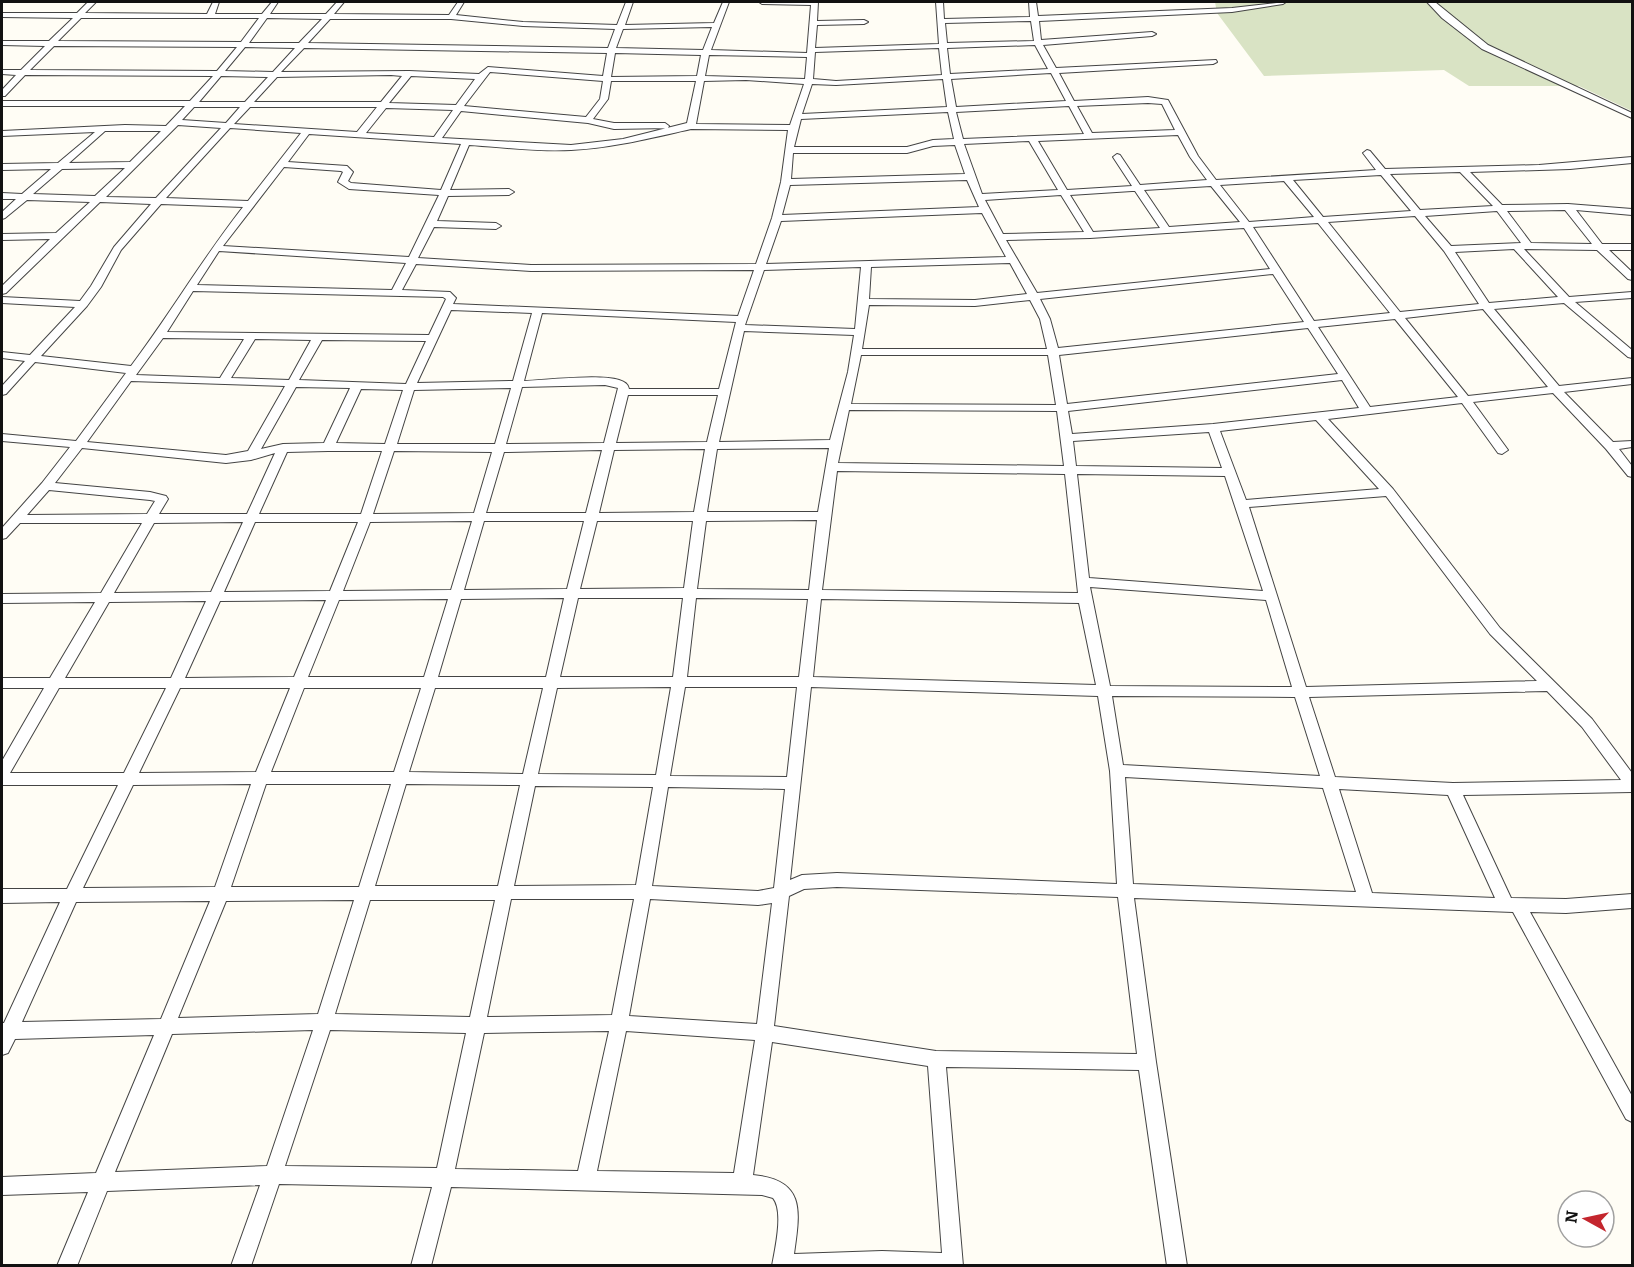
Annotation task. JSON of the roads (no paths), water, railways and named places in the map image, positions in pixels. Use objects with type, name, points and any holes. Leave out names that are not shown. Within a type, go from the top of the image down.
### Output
[{"type":"street","points":[[2,94],[92,2]]},
{"type":"street","points":[[210,16],[216,2]]},
{"type":"street","points":[[2,291],[193,103],[244,45],[275,2]]},
{"type":"street","points":[[2,392],[83,304],[96,287],[117,249],[341,2]]},
{"type":"street","points":[[451,17],[461,2]]},
{"type":"street","points":[[588,120],[604,99],[609,79],[611,52],[629,2]]},
{"type":"street","points":[[691,126],[706,52],[726,2]]},
{"type":"street","points":[[586,1179],[619,1023],[643,892],[660,781],[679,681],[689,593],[712,445],[741,323],[777,218],[786,182],[793,128],[808,81],[815,2],[762,2]]},
{"type":"street","points":[[939,2],[945,78],[970,177],[1034,297],[1049,330],[1067,438],[1083,590],[1104,691],[1117,771],[1125,890],[1147,1062],[1178,1266]]},
{"type":"street","points":[[1032,2],[1038,43],[1090,137]]},
{"type":"street","points":[[941,21],[1034,19],[1132,11],[1232,10],[1284,2]]},
{"type":"street","points":[[1431,2],[1452,22],[1485,47],[1632,116]]},
{"type":"street","points":[[2,15],[451,17],[523,24],[620,27],[717,25]]},
{"type":"street","points":[[813,23],[864,22]]},
{"type":"street","points":[[436,140],[481,77],[498,59],[611,52],[811,52],[942,47],[1038,43],[1152,34]]},
{"type":"street","points":[[2,43],[300,46],[498,59],[609,79],[699,78],[836,83],[1213,62]]},
{"type":"street","points":[[2,72],[409,74],[481,77]]},
{"type":"street","points":[[359,135],[409,74]]},
{"type":"street","points":[[798,117],[1163,101],[1171,111],[1194,157],[1246,224],[1367,411]]},
{"type":"street","points":[[2,103],[385,105],[458,108],[588,120],[614,126],[793,128]]},
{"type":"street","points":[[2,133],[172,125],[227,126],[579,148],[620,142],[691,126]]},
{"type":"street","points":[[2,216],[103,129]]},
{"type":"street","points":[[2,535],[46,486],[79,444],[160,335],[216,248],[306,132]]},
{"type":"street","points":[[789,150],[901,150],[927,144],[1180,132]]},
{"type":"street","points":[[1032,139],[1090,235]]},
{"type":"street","points":[[396,292],[431,224],[466,142]]},
{"type":"street","points":[[1367,153],[1448,249],[1486,306],[1557,391],[1610,446],[1632,473]]},
{"type":"street","points":[[1117,157],[1167,231]]},
{"type":"street","points":[[980,197],[1141,190],[1383,172],[1573,166],[1632,160]]},
{"type":"street","points":[[281,164],[344,168],[348,172],[343,182],[349,186],[445,193],[509,192]]},
{"type":"street","points":[[2,167],[130,165]]},
{"type":"street","points":[[1462,169],[1500,208],[1522,246],[1565,299],[1632,355]]},
{"type":"street","points":[[786,182],[970,177]]},
{"type":"street","points":[[1287,178],[1465,399],[1502,450]]},
{"type":"street","points":[[2,196],[158,203],[250,204]]},
{"type":"street","points":[[1568,207],[1598,245],[1632,277]]},
{"type":"street","points":[[1001,237],[1167,231],[1500,208],[1568,207],[1632,212]]},
{"type":"street","points":[[777,218],[986,210]]},
{"type":"street","points":[[431,224],[496,226]]},
{"type":"street","points":[[2,237],[57,236]]},
{"type":"street","points":[[1448,249],[1598,245],[1632,247]]},
{"type":"street","points":[[216,248],[531,268],[759,267],[1014,260]]},
{"type":"street","points":[[742,1183],[765,1033],[779,892],[806,682],[813,596],[835,444],[856,352],[864,302],[866,265]]},
{"type":"street","points":[[864,302],[948,304],[1275,272]]},
{"type":"street","points":[[67,1266],[221,894],[261,778],[366,517],[410,387],[451,298],[449,295],[396,292],[190,288]]},
{"type":"street","points":[[856,352],[1053,352],[1486,306],[1632,295]]},
{"type":"street","points":[[2,300],[83,304]]},
{"type":"street","points":[[448,307],[538,310],[859,332]]},
{"type":"street","points":[[241,1266],[324,1022],[364,895],[480,516],[538,310]]},
{"type":"street","points":[[160,335],[432,339]]},
{"type":"street","points":[[251,456],[319,336]]},
{"type":"street","points":[[224,381],[251,337]]},
{"type":"street","points":[[2,355],[130,374],[224,381],[410,387],[613,382],[623,385],[624,392],[591,516],[529,779],[444,1178],[421,1266]]},
{"type":"street","points":[[844,407],[1061,408],[1343,377]]},
{"type":"street","points":[[1067,438],[1212,428],[1632,381]]},
{"type":"street","points":[[328,447],[357,385]]},
{"type":"street","points":[[624,392],[725,393]]},
{"type":"street","points":[[1319,416],[1389,492],[1495,631],[1587,723],[1632,785]]},
{"type":"street","points":[[1212,428],[1242,504],[1366,900]]},
{"type":"street","points":[[2,437],[217,459],[251,456],[283,448],[835,444]]},
{"type":"street","points":[[1610,446],[1632,444]]},
{"type":"street","points":[[283,448],[130,780],[71,896],[4,1037],[324,1022],[477,1025],[619,1023],[765,1033],[936,1059],[1147,1062]]},
{"type":"street","points":[[831,467],[1229,472]]},
{"type":"street","points":[[2,773],[161,502],[160,498],[46,486]]},
{"type":"street","points":[[1242,504],[1389,492]]},
{"type":"street","points":[[16,519],[824,516]]},
{"type":"street","points":[[2,598],[689,593],[813,596],[1083,590],[1270,596]]},
{"type":"street","points":[[2,683],[679,681],[806,682],[1104,691],[1299,692],[1550,686]]},
{"type":"street","points":[[1117,771],[1453,789],[1632,785]]},
{"type":"street","points":[[2,779],[400,778],[792,783]]},
{"type":"street","points":[[1453,789],[1512,905],[1625,1088],[1632,1113]]},
{"type":"street","points":[[2,896],[643,892],[758,898],[773,896],[802,882],[837,880],[1512,905],[1566,906],[1632,901]]},
{"type":"street","points":[[2,1186],[273,1175],[742,1183],[770,1187],[781,1191],[787,1199],[788,1210],[782,1265],[882,1261],[952,1264],[936,1059]]}]
